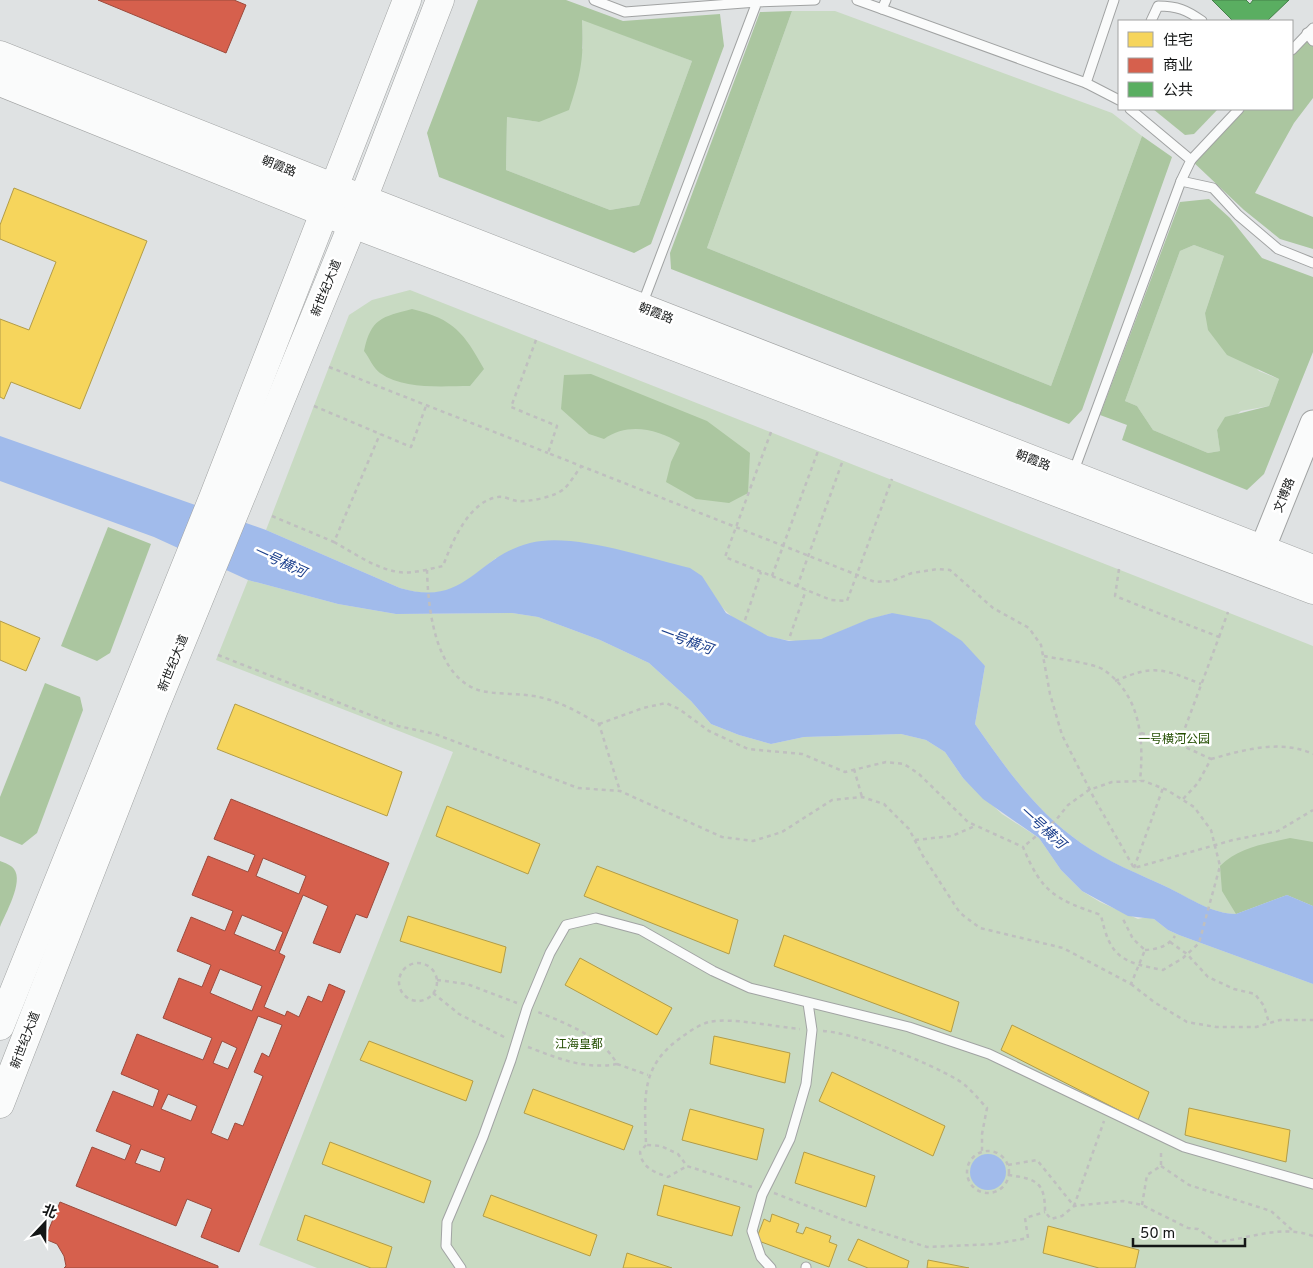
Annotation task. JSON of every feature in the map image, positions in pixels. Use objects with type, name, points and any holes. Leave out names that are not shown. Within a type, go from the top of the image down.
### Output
[{"type":"main road","name":"新世纪大道","points":[[0,1104],[224,502],[330,200],[407,0]]},
{"type":"main road","points":[[363,199],[440,0]]},
{"type":"main road","name":"朝霞路","points":[[0,55],[330,200],[353,224],[1259,558],[1313,569]]},
{"type":"main road","name":"朝霞路","points":[[0,82],[330,200],[363,199],[1072,475],[1259,558],[1313,590]]},
{"type":"main road","name":"新世纪大道","points":[[224,502],[363,199]]},
{"type":"main road","name":"新世纪大道","points":[[0,1026],[199,567]]},
{"type":"street","name":"文博路","points":[[1259,558],[1313,423]]},
{"type":"lane","points":[[594,0],[625,12],[757,1],[815,0]]},
{"type":"lane","points":[[857,0],[1118,96]]},
{"type":"lane","points":[[882,9],[886,0]]},
{"type":"lane","points":[[1086,83],[1114,0]]},
{"type":"lane","points":[[641,307],[757,1]]},
{"type":"lane","points":[[1151,20],[1158,6],[1174,6],[1188,11],[1201,20]]},
{"type":"lane","points":[[1310,30],[1313,41]]},
{"type":"lane","points":[[1293,49],[1310,30]]},
{"type":"lane","points":[[1131,110],[1191,160]]},
{"type":"lane","points":[[1072,475],[1181,181],[1191,160],[1239,110]]},
{"type":"lane","points":[[1181,181],[1213,188],[1238,215],[1278,249],[1313,263]]},
{"type":"lane","points":[[461,1268],[446,1246],[447,1222],[483,1136],[511,1060],[527,1008],[550,953],[566,925],[596,918],[642,930],[713,971],[750,988],[909,1027],[989,1054],[1184,1147],[1313,1184]]},
{"type":"lane","points":[[770,1268],[761,1257],[752,1231],[765,1190],[793,1130],[806,1084],[812,1030],[808,1003]]},
{"type":"path","points":[[536,340],[511,407],[557,426],[548,453]]},
{"type":"path","points":[[329,367],[875,582],[892,581],[912,573],[938,569],[950,570],[992,608],[1030,628],[1041,645],[1050,694],[1062,735],[1089,790],[1134,868]]},
{"type":"path","points":[[314,406],[411,447],[427,406]]},
{"type":"path","points":[[771,432],[725,557],[831,600],[848,601],[892,479]]},
{"type":"path","points":[[334,542],[380,434]]},
{"type":"path","points":[[772,576],[818,451]]},
{"type":"path","points":[[797,586],[843,460]]},
{"type":"path","points":[[272,516],[334,542],[363,559],[399,572],[427,570],[443,566],[452,542],[466,520],[485,502],[499,497],[519,501],[547,497],[563,490],[581,467]]},
{"type":"path","points":[[1119,569],[1115,596],[1219,636]]},
{"type":"path","points":[[427,570],[431,618],[436,638],[459,678],[479,690],[540,697],[572,708],[599,724],[620,791]]},
{"type":"path","points":[[745,620],[761,572]]},
{"type":"path","points":[[790,636],[806,590]]},
{"type":"path","points":[[1179,744],[1228,612]]},
{"type":"path","points":[[218,655],[398,726],[434,734],[578,788],[620,791],[722,837],[753,842],[782,832],[832,800],[862,797],[884,804],[910,829],[960,913],[980,928],[1063,948],[1131,984],[1154,1002],[1187,1022],[1216,1027],[1256,1027],[1280,1020],[1313,1020]]},
{"type":"path","points":[[1044,656],[1103,669],[1129,696],[1141,733],[1140,781]]},
{"type":"path","points":[[1115,681],[1134,673],[1162,669],[1201,684]]},
{"type":"path","points":[[599,724],[643,708],[666,703],[679,709],[709,731],[748,749],[802,754],[845,772],[886,762],[904,764],[919,774],[968,822],[1023,847],[1034,872],[1048,890],[1062,900],[1101,915],[1106,938],[1117,955],[1139,965],[1163,970],[1187,954],[1199,943],[1212,904],[1220,866],[1216,844],[1211,830],[1194,807],[1163,788],[1140,781],[1112,782],[1089,790],[1068,805],[1056,820],[1023,847]]},
{"type":"path","points":[[1141,733],[1179,744],[1211,759],[1254,748],[1299,748],[1313,754]]},
{"type":"path","points":[[1183,800],[1198,783],[1211,759]]},
{"type":"path","points":[[854,769],[862,797]]},
{"type":"path","points":[[1134,868],[1163,788]]},
{"type":"path","points":[[1134,868],[1216,844],[1278,830],[1313,810]]},
{"type":"path","points":[[915,840],[952,836],[975,826]]},
{"type":"path","points":[[1122,917],[1133,939],[1145,950],[1159,949],[1170,942],[1175,936]]},
{"type":"path","points":[[1170,942],[1187,954],[1208,977],[1234,989],[1255,994],[1264,1006],[1269,1023]]},
{"type":"path","points":[[1131,984],[1145,950]]},
{"type":"path","points":[[420,963],[431,968],[437,980],[433,994],[422,1000],[410,998],[401,989],[400,977],[403,971],[414,964],[420,963]]},
{"type":"path","points":[[687,1166],[668,1177],[652,1172],[641,1161],[640,1152],[646,1145],[645,1091],[648,1075],[655,1060],[687,1033],[709,1022],[740,1022],[827,1031],[872,1044],[958,1080],[987,1108],[982,1134],[982,1152]]},
{"type":"path","points":[[617,1064],[648,1075]]},
{"type":"path","points":[[1008,1176],[1030,1178],[1040,1184],[1045,1199],[1045,1212],[1051,1219],[1062,1216],[1074,1206],[1108,1110]]},
{"type":"path","points":[[1161,1136],[1161,1166]]},
{"type":"path","points":[[646,1145],[661,1146],[678,1154],[687,1166],[765,1190],[849,1222],[927,1247],[994,1244],[1028,1238],[1025,1218],[1045,1212]]},
{"type":"path","points":[[982,1152],[998,1154],[1008,1165],[1008,1176],[1005,1184],[995,1192],[987,1193],[977,1190],[969,1181],[967,1170],[970,1160],[982,1152]]},
{"type":"path","points":[[1008,1165],[1037,1160],[1074,1206]]},
{"type":"path","points":[[1142,1205],[1147,1175],[1161,1166]]},
{"type":"path","points":[[1161,1166],[1188,1185],[1270,1211],[1293,1231]]},
{"type":"path","points":[[1074,1206],[1123,1201],[1142,1205],[1188,1228],[1198,1229],[1216,1242],[1242,1240],[1272,1231],[1293,1231],[1313,1236]]},
{"type":"green space","points":[[478,0],[566,0],[623,21],[720,14],[724,46],[651,244],[634,253],[439,177],[427,133]],"holes":[[[582,20],[692,61],[639,205],[610,210],[506,170],[507,117],[539,122],[569,110],[581,66]]]},
{"type":"green space","points":[[792,11],[835,11],[1112,113],[1142,136],[1051,386],[707,248]]},
{"type":"green space","points":[[792,11],[707,248],[1051,386],[1142,136],[1172,157],[1082,410],[1069,424],[671,269],[670,253],[760,12]]},
{"type":"green space","points":[[582,19],[692,61],[639,205],[610,210],[506,170],[507,117],[539,122],[583,48]]},
{"type":"green space","points":[[1313,28],[1313,98],[1294,123],[1255,193],[1313,217],[1313,249],[1280,239],[1244,210],[1191,160],[1238,110],[1293,110],[1293,49]]},
{"type":"green space","points":[[1154,110],[1217,110],[1194,134],[1185,135]]},
{"type":"green space","points":[[1209,199],[1230,218],[1262,258],[1313,277],[1313,352],[1264,474],[1247,490],[1122,440],[1127,425],[1100,415],[1180,202]],"holes":[[[1194,245],[1224,256],[1205,313],[1208,330],[1227,355],[1279,379],[1269,406],[1225,417],[1217,430],[1220,451],[1208,453],[1153,430],[1137,406],[1125,401],[1180,251]]]},
{"type":"green space","points":[[1194,245],[1224,256],[1205,313],[1259,371],[1279,379],[1269,406],[1241,411],[1217,430],[1220,451],[1208,453],[1153,430],[1137,406],[1125,401],[1180,251]]},
{"type":"green space","name":"一号横河公园","points":[[410,290],[1313,646],[1313,906],[1287,895],[1236,914],[1218,911],[1201,905],[1091,850],[1065,831],[1036,803],[1010,773],[975,724],[985,666],[892,613],[820,639],[806,641],[776,638],[748,627],[725,610],[715,599],[496,558],[463,583],[452,588],[442,592],[416,592],[400,588],[266,530],[349,315],[372,300]]},
{"type":"green space","points":[[412,309],[448,323],[464,337],[484,369],[470,386],[412,385],[390,378],[375,368],[364,351],[374,325],[385,317]]},
{"type":"green space","points":[[591,374],[707,421],[750,453],[748,493],[729,503],[696,499],[666,482],[671,462],[680,443],[662,434],[642,429],[633,429],[623,430],[604,439],[589,434],[561,409],[564,375]]},
{"type":"green space","points":[[108,527],[151,544],[110,653],[97,661],[61,646]]},
{"type":"green space","name":"江海皇都","points":[[248,580],[338,604],[396,614],[512,613],[538,617],[600,640],[649,663],[691,701],[711,724],[739,735],[771,744],[804,737],[901,734],[926,740],[945,752],[963,778],[1002,814],[1039,838],[1061,870],[1082,891],[1100,902],[1138,919],[1147,917],[1154,919],[1168,930],[1179,935],[1313,984],[1313,1268],[317,1268],[259,1245],[453,752],[216,660]]},
{"type":"green space","points":[[45,683],[80,697],[83,710],[37,833],[22,845],[0,836],[0,797]]},
{"type":"green space","points":[[1290,838],[1313,842],[1313,906],[1287,895],[1236,914],[1222,891],[1220,866],[1235,854],[1244,850],[1261,844]]},
{"type":"green space","points":[[0,861],[14,869],[17,882],[13,898],[0,927]]},
{"type":"water","name":"一号横河","points":[[0,436],[266,530],[400,588],[423,592],[441,591],[456,586],[511,550],[530,543],[567,541],[588,543],[690,568],[702,576],[726,613],[768,636],[789,641],[821,639],[869,619],[892,613],[930,620],[962,641],[985,666],[975,724],[1010,773],[1050,818],[1081,843],[1102,856],[1201,905],[1236,914],[1287,895],[1313,906],[1313,984],[1179,935],[1168,930],[1154,919],[1128,916],[1082,891],[1061,870],[1039,838],[983,799],[963,778],[945,752],[926,740],[901,734],[804,737],[771,744],[739,735],[711,724],[691,701],[649,663],[600,640],[538,617],[512,613],[396,614],[338,604],[248,580],[154,537],[0,481]]},
{"type":"water","points":[[988,1154],[995,1155],[1001,1159],[1005,1165],[1005,1179],[1001,1185],[995,1189],[988,1190],[981,1189],[975,1185],[971,1179],[970,1172],[971,1165],[975,1159],[981,1155]]},
{"type":"building: 住宅","points":[[14,188],[147,241],[80,409],[11,382],[4,399],[0,397],[0,319],[29,330],[56,262],[0,239],[0,225]]},
{"type":"building: 住宅","points":[[0,621],[40,638],[26,671],[0,660]]},
{"type":"building: 住宅","points":[[235,704],[402,772],[387,816],[217,749]]},
{"type":"building: 住宅","points":[[447,806],[540,844],[528,874],[436,836]]},
{"type":"building: 住宅","points":[[597,866],[738,920],[729,954],[584,896]]},
{"type":"building: 住宅","points":[[408,916],[506,947],[501,973],[400,941]]},
{"type":"building: 住宅","points":[[784,935],[959,1002],[951,1032],[774,966]]},
{"type":"building: 住宅","points":[[580,958],[672,1008],[657,1035],[565,985]]},
{"type":"building: 住宅","points":[[1012,1025],[1149,1092],[1138,1120],[1001,1050]]},
{"type":"building: 住宅","points":[[714,1036],[790,1053],[785,1083],[710,1064]]},
{"type":"building: 住宅","points":[[369,1041],[473,1081],[466,1101],[360,1060]]},
{"type":"building: 住宅","points":[[832,1072],[945,1126],[933,1156],[819,1101]]},
{"type":"building: 住宅","points":[[533,1089],[633,1126],[624,1150],[524,1113]]},
{"type":"building: 住宅","points":[[1189,1108],[1290,1130],[1286,1162],[1185,1135]]},
{"type":"building: 住宅","points":[[690,1109],[764,1129],[757,1160],[682,1140]]},
{"type":"building: 住宅","points":[[330,1142],[431,1181],[424,1203],[322,1164]]},
{"type":"building: 住宅","points":[[804,1152],[875,1176],[866,1207],[795,1183]]},
{"type":"building: 住宅","points":[[664,1185],[740,1207],[732,1236],[657,1215]]},
{"type":"building: 住宅","points":[[491,1195],[597,1235],[590,1256],[483,1216]]},
{"type":"building: 住宅","points":[[772,1214],[799,1224],[796,1232],[803,1234],[806,1227],[831,1236],[829,1242],[837,1245],[829,1267],[756,1240],[764,1219],[770,1222]]},
{"type":"building: 住宅","points":[[305,1215],[392,1247],[386,1268],[371,1268],[297,1240]]},
{"type":"building: 住宅","points":[[1048,1226],[1139,1250],[1135,1268],[1099,1268],[1043,1253]]},
{"type":"building: 住宅","points":[[858,1239],[909,1261],[907,1268],[868,1268],[848,1260]]},
{"type":"building: 住宅","points":[[627,1253],[672,1268],[623,1268]]},
{"type":"building: 住宅","points":[[928,1260],[969,1268],[927,1268]]},
{"type":"building: 商业","points":[[98,0],[234,0],[246,5],[226,53]]},
{"type":"building: 商业","points":[[231,799],[389,863],[367,918],[356,914],[340,953],[313,943],[328,906],[303,895],[279,953],[285,956],[264,1007],[285,1016],[287,1011],[299,1017],[308,996],[322,1002],[329,984],[345,991],[239,1252],[201,1237],[212,1209],[187,1199],[176,1226],[76,1186],[92,1147],[125,1160],[131,1145],[96,1131],[113,1091],[153,1107],[159,1090],[121,1074],[137,1034],[203,1060],[212,1038],[163,1018],[179,978],[202,987],[211,965],[177,951],[191,917],[225,931],[233,911],[192,895],[208,856],[248,872],[255,855],[214,839]],"holes":[[[263,858],[306,876],[299,894],[256,876]],[[242,915],[283,932],[275,951],[234,934]],[[220,969],[262,986],[252,1011],[210,993]],[[258,1016],[282,1025],[269,1057],[262,1053],[254,1072],[263,1076],[243,1126],[235,1123],[228,1140],[211,1133]],[[222,1041],[237,1048],[228,1069],[213,1063]],[[168,1094],[197,1106],[191,1121],[161,1109]],[[141,1149],[165,1158],[160,1172],[135,1163]]]},
{"type":"building: 商业","points":[[60,1202],[218,1266],[218,1268],[64,1268],[66,1266],[64,1256],[57,1244],[45,1239]]},
{"type":"building: 公共","points":[[1212,0],[1246,0],[1250,4],[1253,0],[1289,0],[1268,20],[1232,20]]}]
